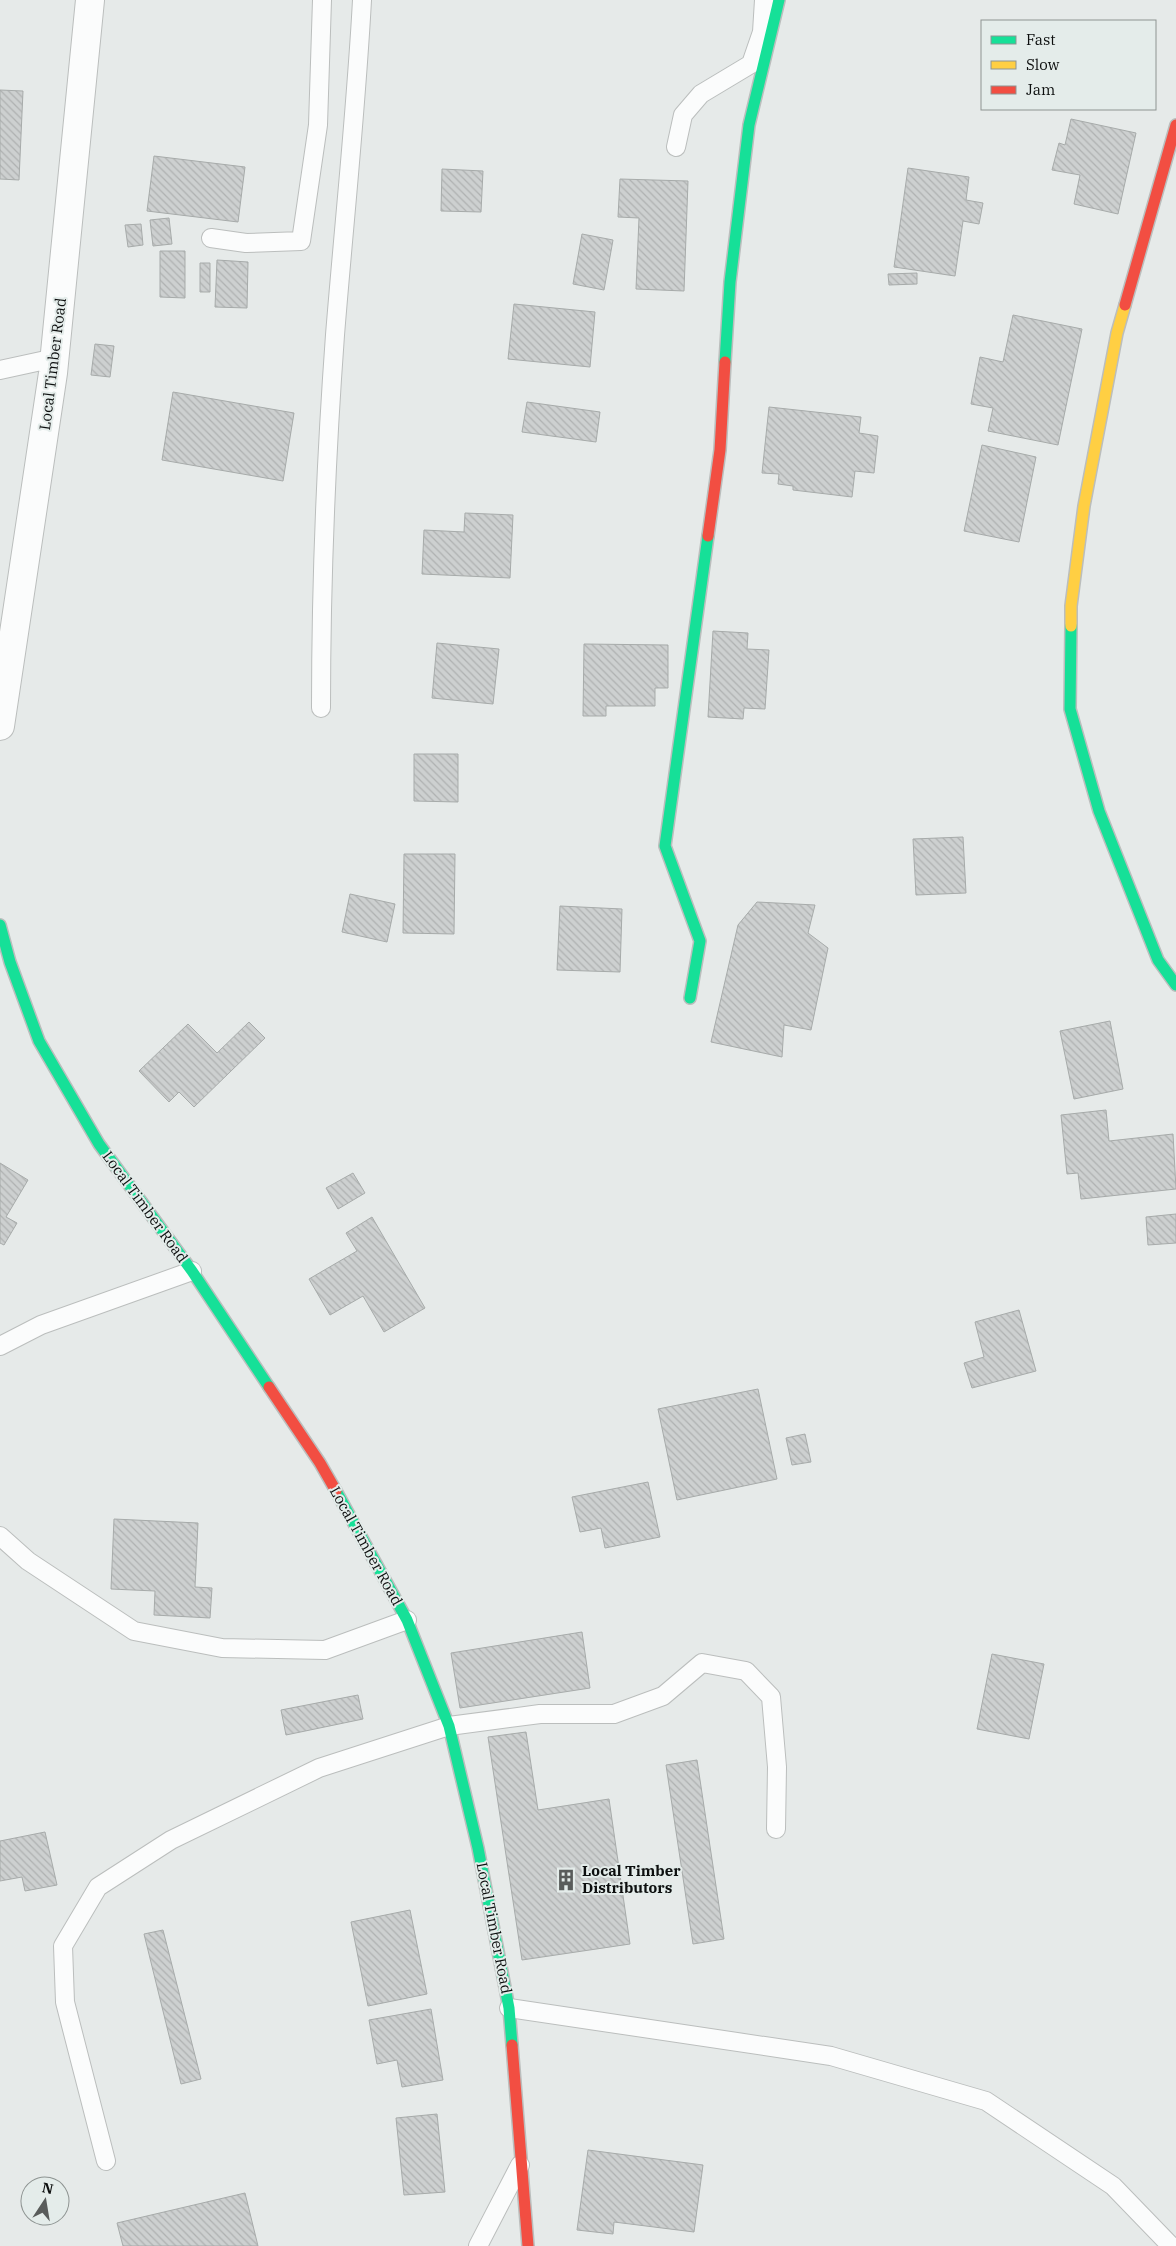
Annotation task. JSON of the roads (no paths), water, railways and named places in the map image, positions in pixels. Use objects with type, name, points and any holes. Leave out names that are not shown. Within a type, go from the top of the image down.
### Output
[{"type":"street","name":"Local Timber Road","points":[[0,726],[55,358],[90,0]]},
{"type":"street","points":[[690,998],[700,941],[665,846],[720,450],[730,282],[749,125],[778,0]]},
{"type":"street","points":[[1176,125],[1117,333],[1084,506],[1071,606],[1070,709],[1099,811],[1158,960],[1176,985]]},
{"type":"street","name":"Local Timber Road","points":[[0,925],[5,970],[39,1041],[99,1144],[192,1271],[320,1463],[407,1620],[449,1726],[478,1848],[509,2008],[528,2246]]},
{"type":"lane","points":[[211,238],[246,243],[301,241],[318,125],[322,0]]},
{"type":"lane","points":[[321,708],[321,577],[335,335],[352,150],[362,0]]},
{"type":"lane","points":[[676,147],[683,115],[700,94],[751,64],[762,32],[764,0]]},
{"type":"lane","points":[[0,370],[55,358]]},
{"type":"lane","points":[[0,1346],[40,1325],[192,1271]]},
{"type":"lane","points":[[0,1536],[28,1561],[134,1630],[222,1648],[326,1650],[407,1620]]},
{"type":"lane","points":[[106,2161],[65,2002],[63,1946],[98,1887],[171,1840],[319,1768],[449,1726],[540,1714],[614,1714],[663,1696],[702,1663],[746,1671],[772,1697],[777,1767],[776,1830]]},
{"type":"lane","points":[[509,2008],[831,2056],[986,2101],[1113,2186],[1171,2246]]},
{"type":"lane","points":[[478,2246],[522,2162]]},
{"type":"place","name":"Local Timber Distributors","points":[[566,1880]]}]
